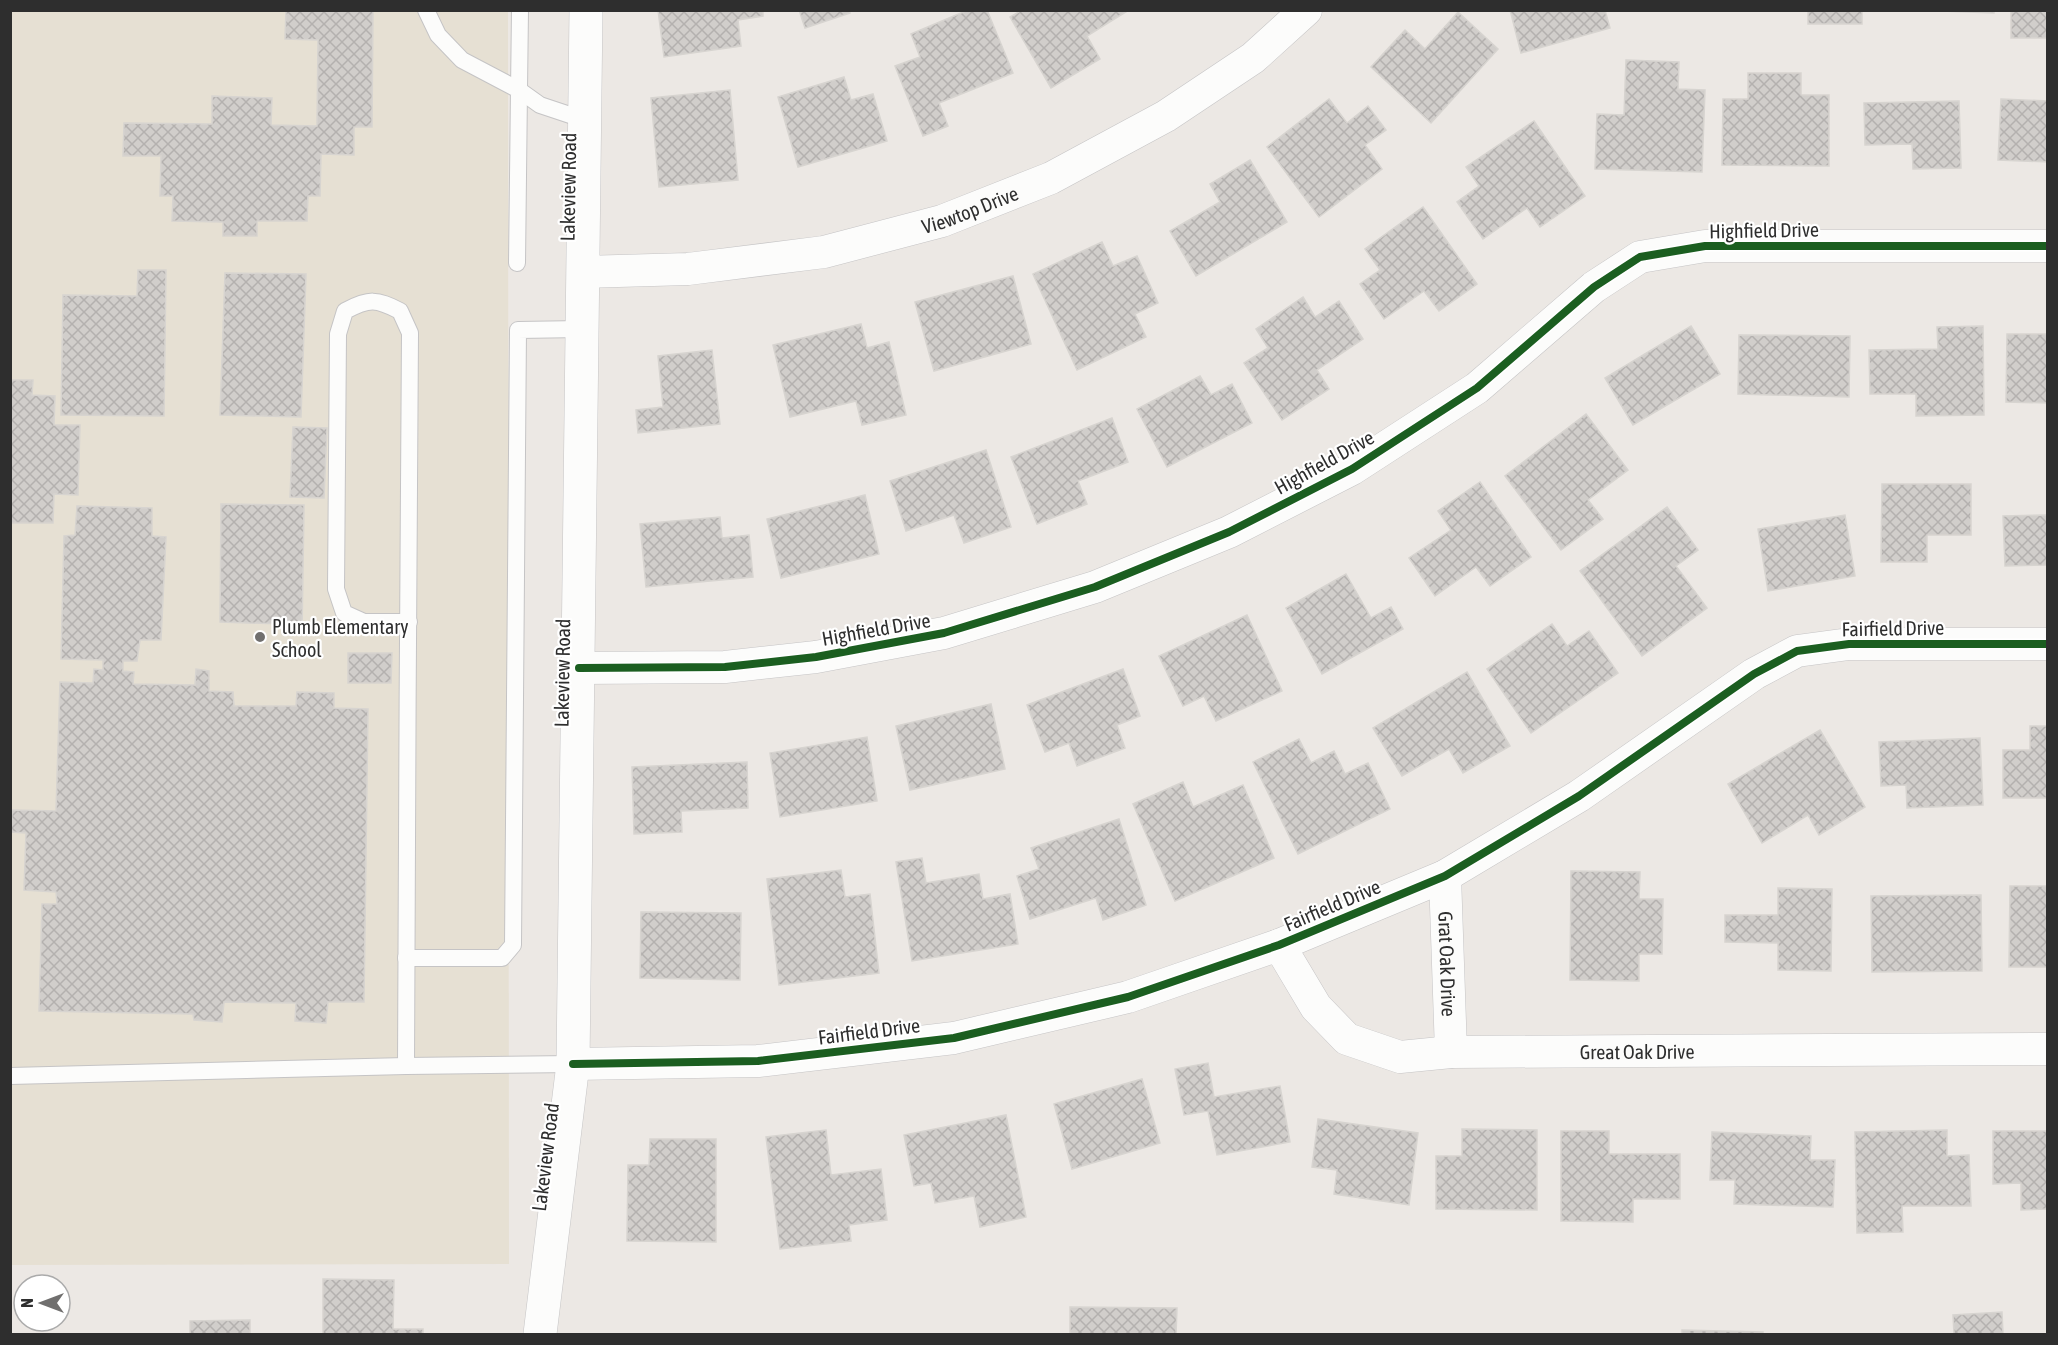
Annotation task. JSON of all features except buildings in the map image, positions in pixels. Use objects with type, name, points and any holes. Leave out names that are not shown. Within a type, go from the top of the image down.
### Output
[{"type":"street","name":"Lakeview Road","points":[[540,1335],[573,1064],[586,10]]},
{"type":"street","name":"Viewtop Drive","points":[[583,272],[688,269],[824,252],[942,221],[1051,178],[1166,116],[1253,57],[1306,10]]},
{"type":"street","name":"Highfield Drive","points":[[579,668],[724,667],[816,657],[944,633],[1095,587],[1229,532],[1352,469],[1477,388],[1594,287],[1640,258],[1705,246],[2048,246]]},
{"type":"street","name":"Fairfield Drive","points":[[573,1064],[758,1061],[954,1038],[1128,997],[1279,945],[1445,876],[1579,796],[1754,674],[1797,651],[1849,644],[2048,644]]},
{"type":"street","name":"Grat Oak Drive","points":[[1445,876],[1451,1052]]},
{"type":"street","name":"Great Oak Drive","points":[[1279,945],[1316,1007],[1347,1039],[1400,1057],[1451,1052],[2048,1049]]},
{"type":"lane","points":[[426,10],[438,35],[462,60],[519,90],[540,105],[585,120]]},
{"type":"lane","points":[[517,263],[520,10]]},
{"type":"lane","points":[[406,1066],[406,958],[409,622],[410,333],[400,311],[381,302],[363,302],[345,311],[338,334],[336,589],[344,613],[364,622],[409,622]]},
{"type":"lane","points":[[406,958],[502,958],[513,945],[518,330],[582,329]]},
{"type":"lane","points":[[10,1076],[573,1064]]},
{"type":"shaded area","name":"Plumb Elementary School","points":[[10,11],[508,11],[509,1264],[11,1265]]},
{"type":"cycle path","points":[[579,668],[725,667],[816,657],[944,633],[1095,587],[1229,532],[1352,469],[1477,388],[1594,287],[1640,257],[1705,246],[2048,246]]},
{"type":"cycle path","points":[[573,1064],[758,1061],[954,1038],[1128,997],[1279,945],[1445,876],[1579,796],[1754,674],[1797,651],[1849,644],[2048,644]]},
{"type":"place","name":"Plumb Elementary School","points":[[260,637]]}]
